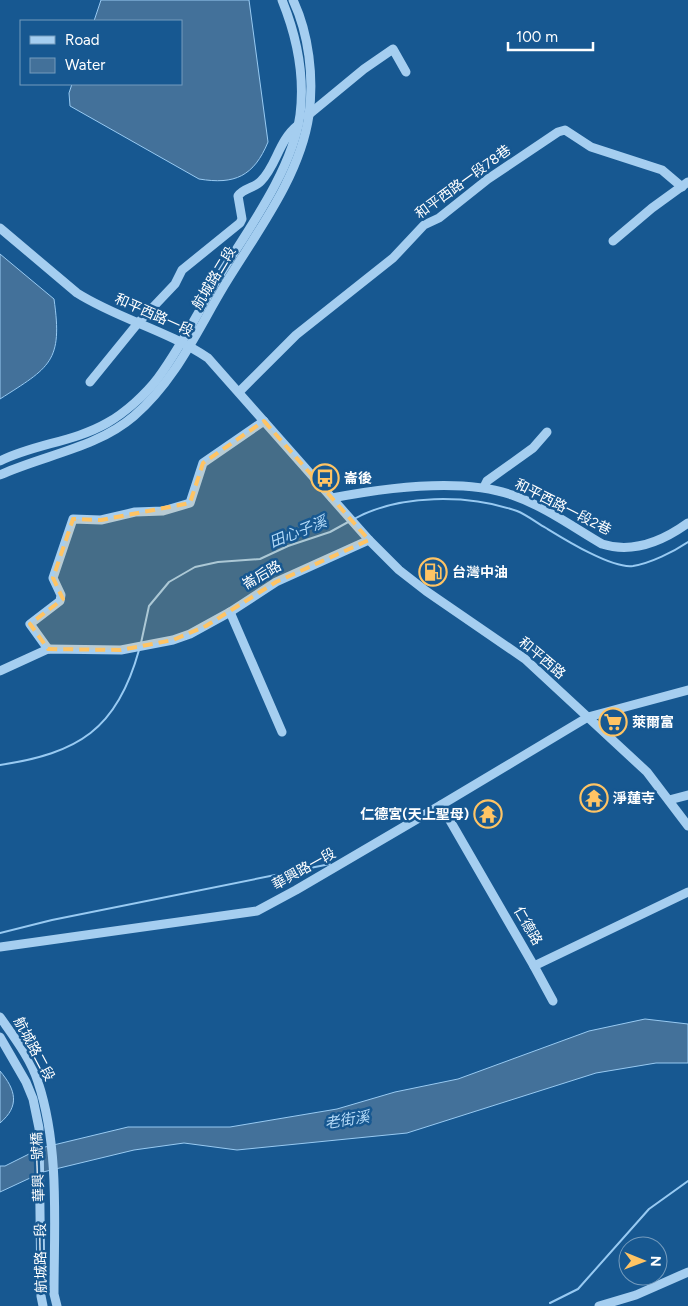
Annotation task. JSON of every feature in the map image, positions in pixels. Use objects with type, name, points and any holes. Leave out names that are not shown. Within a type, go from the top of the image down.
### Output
[{"type":"street","name":"航城路二段","points":[[0,461],[81,434],[108,422],[137,400],[158,379],[267,198],[283,166],[300,116],[301,84],[299,56],[294,28],[282,0]]},
{"type":"street","name":"航城路二段","points":[[0,475],[114,430],[133,416],[168,381],[190,346],[292,169],[309,115],[309,57],[305,34],[293,0]]},
{"type":"street","points":[[90,382],[139,322],[175,284],[182,270],[240,223],[242,219],[238,196],[240,192],[261,182],[286,134],[364,70],[393,49],[406,72]]},
{"type":"street","name":"和平西路一段78巷","points":[[239,392],[296,336],[393,258],[424,225],[438,218],[488,179],[558,132],[565,130],[591,147],[662,170],[685,185]]},
{"type":"street","points":[[613,242],[652,208],[685,185]]},
{"type":"street","name":"和平西路一段","points":[[0,228],[76,293],[90,302],[181,340],[208,358],[360,530]]},
{"type":"street","points":[[0,671],[48,649],[30,624],[60,601],[61,595],[53,578],[73,519],[101,520],[136,512],[163,511],[190,503],[203,463],[264,421]]},
{"type":"street","points":[[484,486],[487,481],[533,448],[547,432]]},
{"type":"street","name":"和平西路一段2巷","points":[[332,498],[386,488],[484,486],[528,501],[602,544],[611,547],[647,545],[688,523]]},
{"type":"street","name":"和平西路","points":[[360,530],[400,570],[426,591],[525,659],[647,772],[688,826]]},
{"type":"street","name":"崙后路","points":[[48,649],[121,650],[173,640],[190,634],[230,612],[276,582],[369,540]]},
{"type":"street","points":[[230,612],[282,732]]},
{"type":"street","name":"華興路一段","points":[[0,947],[257,911],[441,806],[588,717],[688,690]]},
{"type":"street","points":[[669,800],[688,794]]},
{"type":"street","name":"仁德路","points":[[441,806],[534,966],[688,892]]},
{"type":"street","points":[[534,966],[553,1001]]},
{"type":"street","name":"航城路二段","points":[[0,1017],[15,1038],[38,1080],[50,1124]]},
{"type":"street","name":"航城路二段","points":[[0,1037],[26,1082],[33,1099],[39,1128]]},
{"type":"street","name":"華興一號橋","points":[[50,1124],[53,1209]]},
{"type":"street","name":"華興一號橋","points":[[39,1128],[41,1212]]},
{"type":"street","name":"航城路一段","points":[[53,1209],[54,1294],[57,1306]]},
{"type":"street","name":"航城路一段","points":[[41,1212],[41,1296],[43,1306]]},
{"type":"street","points":[[599,1306],[636,1295],[688,1272]]},
{"type":"highlighted area","points":[[264,421],[369,540],[276,582],[206,626],[173,640],[121,650],[48,649],[30,624],[63,599],[53,578],[73,519],[101,520],[190,503],[203,463]]},
{"type":"water","points":[[101,0],[249,0],[268,142],[250,170],[242,176],[223,181],[199,179],[70,106],[69,93],[72,85],[182,85],[182,20],[94,20]]},
{"type":"water","points":[[0,254],[54,299],[56,337],[54,350],[49,361],[41,370],[31,379],[0,399]]},
{"type":"water","name":"老街溪","points":[[645,1019],[688,1024],[688,1063],[656,1063],[596,1073],[407,1133],[237,1150],[184,1143],[134,1150],[43,1172],[0,1192],[0,1166],[5,1166],[41,1148],[128,1127],[230,1127],[337,1109],[395,1092],[458,1079],[589,1031]]},
{"type":"water","points":[[0,1071],[10,1085],[14,1098],[11,1110],[0,1123]]},
{"type":"waterway","name":"田心子溪","points":[[354,519],[372,511],[412,501],[456,499],[498,505],[517,511],[588,552],[624,566],[640,565],[654,560],[688,542]]},
{"type":"waterway","name":"田心子溪","points":[[141,643],[149,606],[169,582],[195,567],[218,562],[260,559],[288,546],[330,532],[350,521]]},
{"type":"waterway","name":"田心子溪","points":[[0,765],[52,753],[90,733],[106,718],[119,700],[130,677],[139,650]]},
{"type":"waterway","points":[[0,933],[52,920],[330,864]]},
{"type":"waterway","points":[[550,1303],[578,1289],[649,1209],[688,1181]]},
{"type":"place","name":"崙後","points":[[325,478]]},
{"type":"place","name":"台灣中油","points":[[433,572]]},
{"type":"place","name":"萊爾富","points":[[613,722]]},
{"type":"place","name":"淨蓮寺","points":[[594,798]]},
{"type":"place","name":"仁德宮(天上聖母)","points":[[488,814]]}]
